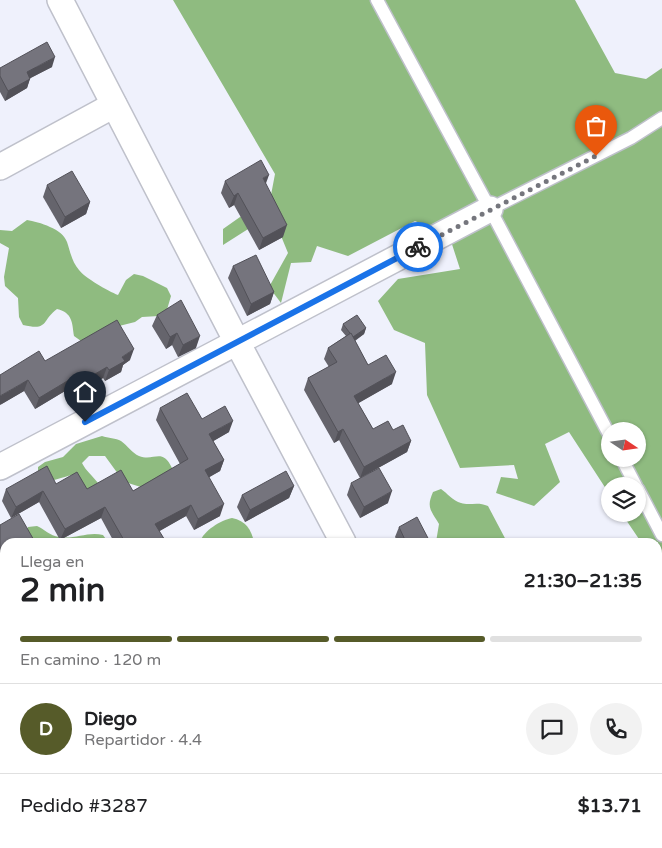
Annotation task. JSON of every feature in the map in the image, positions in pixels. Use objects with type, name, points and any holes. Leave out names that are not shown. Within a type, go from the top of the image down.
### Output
[{"type":"street","points":[[60,0],[341,538]]},
{"type":"street","points":[[0,167],[114,105]]},
{"type":"street","points":[[0,467],[490,209]]},
{"type":"lane","points":[[377,0],[603,422]]},
{"type":"lane","points":[[490,209],[631,138],[662,118]]},
{"type":"lane","points":[[646,504],[662,535]]},
{"type":"green space","points":[[173,0],[575,0],[615,73],[646,79],[662,68],[662,538],[638,538],[627,522],[646,522],[646,477],[601,477],[601,481],[569,432],[545,444],[560,482],[534,506],[496,493],[501,477],[518,479],[514,465],[460,468],[427,395],[425,343],[394,330],[378,301],[398,279],[460,269],[449,235],[415,221],[348,256],[317,246],[311,262],[291,263],[281,303],[269,287],[288,253],[272,214],[223,245],[223,229],[271,195],[275,174]]},
{"type":"green space","points":[[27,220],[44,224],[61,233],[65,237],[73,260],[79,270],[91,280],[118,295],[126,280],[134,274],[143,276],[167,288],[171,296],[166,313],[159,316],[142,317],[135,322],[119,326],[81,341],[74,336],[69,316],[57,309],[41,326],[31,327],[23,325],[19,317],[18,298],[5,286],[4,277],[9,248],[0,243],[0,230],[12,231]]},
{"type":"green space","points":[[102,436],[121,441],[139,456],[165,458],[172,468],[168,476],[144,488],[128,483],[121,478],[105,456],[89,456],[82,463],[98,483],[95,492],[87,496],[72,475],[55,480],[38,477],[38,467],[45,462],[63,457],[76,444]]},
{"type":"green space","points":[[441,489],[458,502],[488,506],[505,538],[437,538],[439,524],[430,509],[433,492]]},
{"type":"green space","points":[[232,518],[241,521],[247,526],[253,538],[202,538],[213,527]]},
{"type":"green space","points":[[37,526],[50,534],[65,538],[24,538],[28,527]]},
{"type":"green space","points":[[97,534],[103,535],[105,538],[65,538]]},
{"type":"building","points":[[47,42],[55,57],[27,72],[30,79],[8,91],[0,76],[0,68]]},
{"type":"building","points":[[261,160],[269,175],[263,178],[287,225],[263,238],[238,193],[234,196],[225,181]]},
{"type":"building","points":[[72,171],[90,202],[65,217],[47,185]]},
{"type":"building","points":[[256,255],[274,292],[251,304],[233,266]]},
{"type":"building","points":[[181,300],[200,336],[183,345],[177,333],[170,337],[157,315]]},
{"type":"building","points":[[357,315],[366,328],[353,337],[343,324]]},
{"type":"building","points":[[117,320],[134,349],[122,357],[125,361],[109,370],[107,367],[83,381],[79,374],[39,398],[28,380],[0,396],[0,375],[39,351],[45,361]]},
{"type":"building","points":[[351,333],[368,365],[386,355],[396,372],[354,396],[373,429],[388,421],[393,430],[403,425],[411,441],[364,467],[343,429],[338,432],[308,378],[337,362],[328,348]]},
{"type":"building","points":[[187,393],[202,419],[225,406],[233,421],[209,434],[224,460],[205,470],[224,504],[198,519],[191,505],[155,524],[164,538],[123,538],[105,507],[65,529],[43,491],[16,507],[6,489],[47,466],[56,484],[77,472],[87,489],[121,470],[133,491],[188,459],[160,408]]},
{"type":"building","points":[[379,468],[392,491],[364,507],[351,483]]},
{"type":"building","points":[[286,471],[294,486],[250,510],[242,495]]},
{"type":"building","points":[[19,514],[33,538],[0,538],[0,525]]},
{"type":"building","points":[[417,517],[428,538],[404,538],[399,527]]},
{"type":"way so far","points":[[418,247],[596,156]]},
{"type":"route","points":[[85,422],[418,247]]}]
